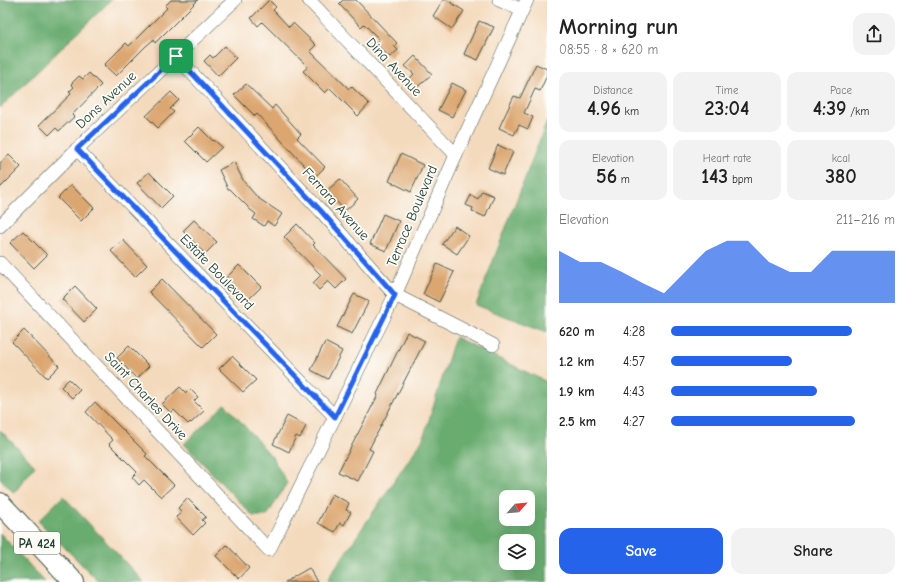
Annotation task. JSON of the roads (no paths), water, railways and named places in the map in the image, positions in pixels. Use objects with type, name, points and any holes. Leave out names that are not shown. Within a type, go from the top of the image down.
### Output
[{"type":"main road","name":"PA 424","points":[[0,504],[74,582]]},
{"type":"street","name":"Dons Avenue","points":[[0,226],[77,149],[235,0]]},
{"type":"street","name":"Dina Avenue","points":[[309,0],[456,155]]},
{"type":"street","points":[[499,0],[524,5]]},
{"type":"street","name":"Terrace Boulevard","points":[[269,550],[395,295],[524,5]]},
{"type":"street","name":"Ferrara Avenue","points":[[176,56],[321,211],[395,295],[493,345]]},
{"type":"street","name":"Estate Boulevard","points":[[77,149],[335,417]]},
{"type":"street","name":"Saint Charles Drive","points":[[0,263],[269,550]]}]
